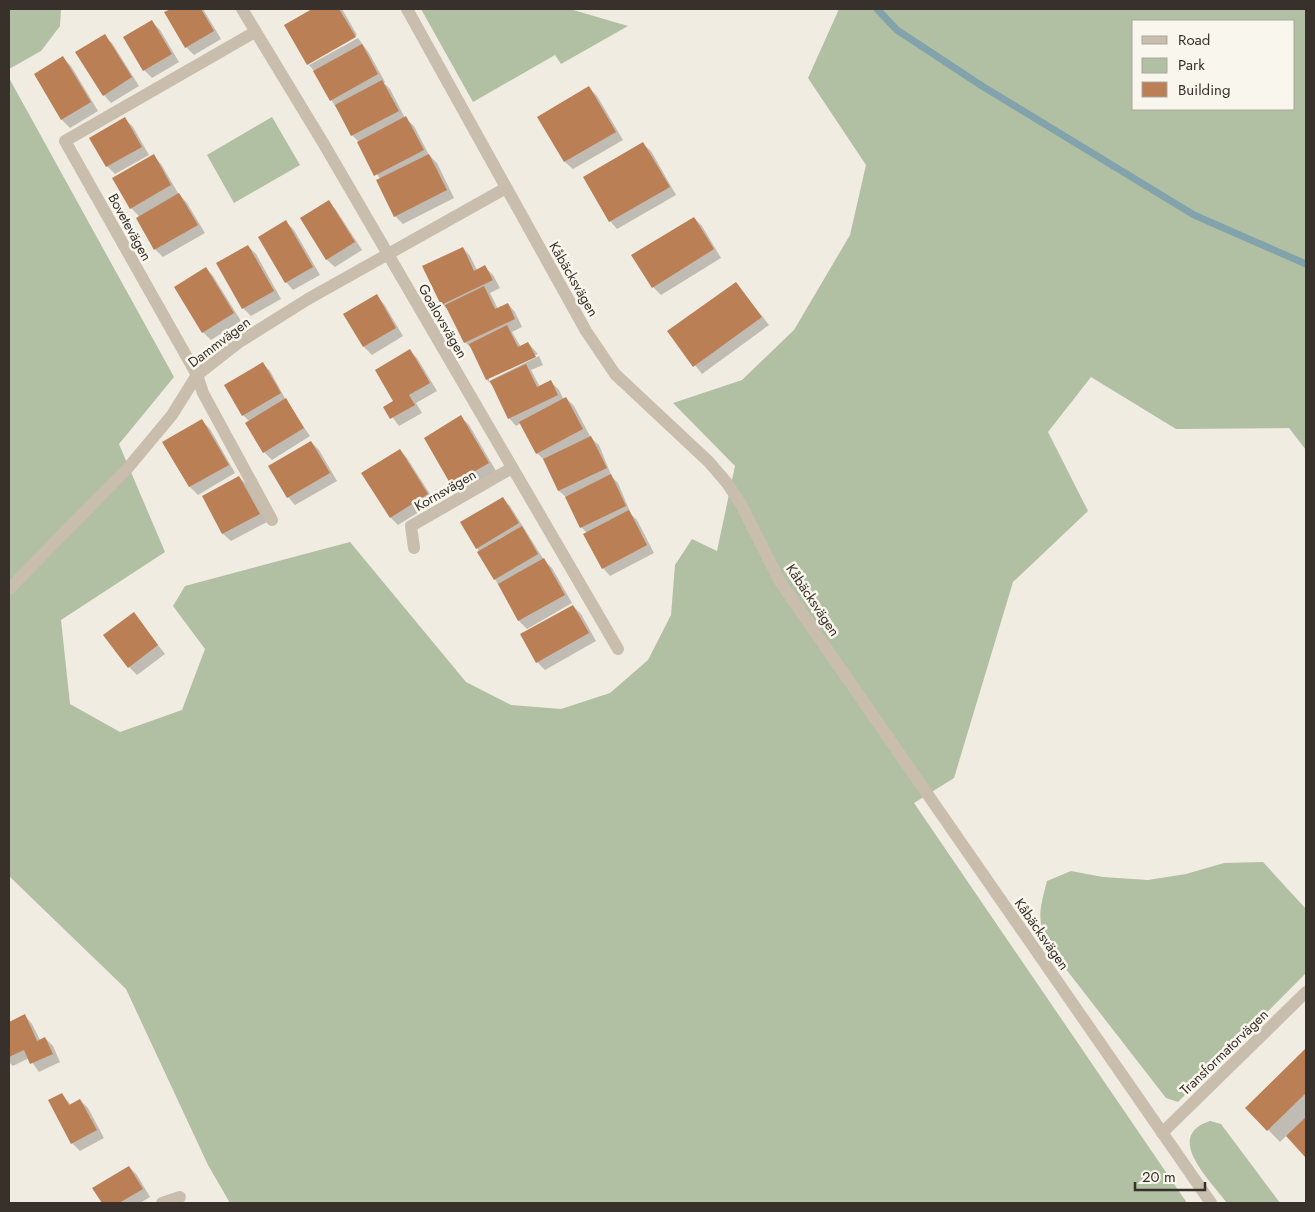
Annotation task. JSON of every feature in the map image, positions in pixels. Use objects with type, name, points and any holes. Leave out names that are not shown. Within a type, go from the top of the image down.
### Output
[{"type":"street","name":"Goalovsvägen","points":[[242,9],[618,649]]},
{"type":"street","name":"Kåbäcksvägen","points":[[407,9],[586,331],[615,374],[709,462],[726,483],[742,506],[780,580],[1211,1203]]},
{"type":"street","name":"Bovetevägen","points":[[255,32],[65,141],[197,375],[204,393],[272,520]]},
{"type":"street","name":"Dammvägen","points":[[9,589],[127,469],[172,415],[197,375],[238,343],[386,254],[506,188]]},
{"type":"street","name":"Kornsvägen","points":[[414,548],[411,526],[512,468]]},
{"type":"street","name":"Transformatorvägen","points":[[1162,1133],[1306,992]]},
{"type":"street","points":[[162,1203],[180,1197]]},
{"type":"green space","points":[[9,9],[61,9],[60,26],[41,51],[9,69]]},
{"type":"green space","points":[[421,9],[570,9],[628,26],[561,64],[555,55],[473,102]]},
{"type":"green space","points":[[839,9],[1306,9],[1306,450],[1289,428],[1176,429],[1091,377],[1048,432],[1088,511],[1013,582],[954,778],[914,803],[1187,1203],[230,1203],[208,1165],[126,989],[9,876],[9,78],[174,377],[119,444],[165,552],[61,620],[70,704],[120,732],[182,710],[205,649],[173,606],[185,586],[350,542],[466,682],[511,705],[561,709],[610,693],[648,660],[671,615],[675,565],[692,539],[717,551],[735,466],[673,403],[742,380],[794,330],[850,235],[866,165],[808,78]]},
{"type":"green space","points":[[272,117],[300,165],[234,203],[207,155]]},
{"type":"green space","points":[[1263,862],[1306,909],[1306,973],[1178,1102],[1166,1098],[1055,955],[1044,935],[1040,919],[1047,881],[1071,871],[1103,877],[1148,880],[1186,874],[1224,863]]},
{"type":"green space","points":[[1210,1121],[1221,1124],[1280,1203],[1227,1203],[1194,1159],[1190,1147],[1190,1137],[1197,1128]]},
{"type":"building","points":[[171,9],[201,9],[214,31],[185,48],[164,12]]},
{"type":"building","points":[[312,9],[339,9],[356,37],[307,65],[284,25]]},
{"type":"building","points":[[152,20],[172,54],[143,71],[123,37]]},
{"type":"building","points":[[105,34],[132,77],[103,96],[75,52]]},
{"type":"building","points":[[362,44],[378,74],[330,101],[313,71]]},
{"type":"building","points":[[63,56],[91,102],[61,120],[34,74]]},
{"type":"building","points":[[382,80],[399,111],[351,136],[335,105]]},
{"type":"building","points":[[589,86],[616,132],[564,162],[537,117]]},
{"type":"building","points":[[406,116],[424,150],[374,176],[357,142]]},
{"type":"building","points":[[125,117],[142,147],[106,167],[89,138]]},
{"type":"building","points":[[643,142],[670,187],[609,222],[583,177]]},
{"type":"building","points":[[154,154],[171,185],[130,209],[112,178]]},
{"type":"building","points":[[429,154],[447,190],[394,217],[376,180]]},
{"type":"building","points":[[179,193],[198,225],[154,250],[136,218]]},
{"type":"building","points":[[329,200],[355,242],[326,260],[300,218]]},
{"type":"building","points":[[694,217],[714,249],[652,288],[631,255]]},
{"type":"building","points":[[286,220],[313,267],[285,283],[258,237]]},
{"type":"building","points":[[248,245],[274,291],[242,309],[216,263]]},
{"type":"building","points":[[463,247],[474,271],[485,265],[493,280],[441,305],[422,266]]},
{"type":"building","points":[[206,267],[234,313],[202,333],[174,287]]},
{"type":"building","points":[[736,282],[762,317],[693,367],[667,331]]},
{"type":"building","points":[[484,286],[495,309],[508,303],[515,319],[464,343],[445,305]]},
{"type":"building","points":[[377,294],[396,328],[363,347],[343,314]]},
{"type":"building","points":[[507,325],[518,347],[528,342],[536,357],[486,380],[469,344]]},
{"type":"building","points":[[410,349],[430,383],[409,395],[415,405],[390,419],[383,407],[393,401],[375,370]]},
{"type":"building","points":[[263,362],[281,393],[242,416],[224,385]]},
{"type":"building","points":[[526,364],[537,387],[551,380],[558,395],[508,419],[490,381]]},
{"type":"building","points":[[566,397],[583,429],[536,454],[519,422]]},
{"type":"building","points":[[286,398],[304,428],[263,453],[245,423]]},
{"type":"building","points":[[461,415],[489,463],[451,485],[424,438]]},
{"type":"building","points":[[202,419],[229,465],[189,487],[162,442]]},
{"type":"building","points":[[591,436],[607,468],[558,491],[543,459]]},
{"type":"building","points":[[311,441],[330,473],[287,498],[268,466]]},
{"type":"building","points":[[400,449],[428,494],[390,518],[361,473]]},
{"type":"building","points":[[611,474],[626,506],[580,528],[565,497]]},
{"type":"building","points":[[239,476],[260,514],[222,534],[202,496]]},
{"type":"building","points":[[503,497],[519,523],[476,549],[460,522]]},
{"type":"building","points":[[629,510],[647,545],[602,569],[583,534]]},
{"type":"building","points":[[522,526],[538,554],[494,580],[477,552]]},
{"type":"building","points":[[544,558],[565,595],[518,621],[498,584]]},
{"type":"building","points":[[573,605],[589,633],[536,663],[520,634]]},
{"type":"building","points":[[134,612],[158,645],[128,668],[103,635]]},
{"type":"building","points":[[25,1014],[37,1041],[45,1037],[53,1054],[30,1064],[24,1050],[9,1057],[9,1022]]},
{"type":"building","points":[[1306,1048],[1306,1093],[1267,1131],[1245,1108]]},
{"type":"building","points":[[62,1093],[69,1105],[80,1099],[97,1130],[71,1144],[48,1100]]},
{"type":"building","points":[[1306,1117],[1306,1158],[1286,1136]]},
{"type":"building","points":[[129,1166],[143,1189],[119,1203],[102,1203],[92,1188]]},
{"type":"waterway","points":[[877,9],[897,30],[982,86],[1194,215],[1306,264]]}]
